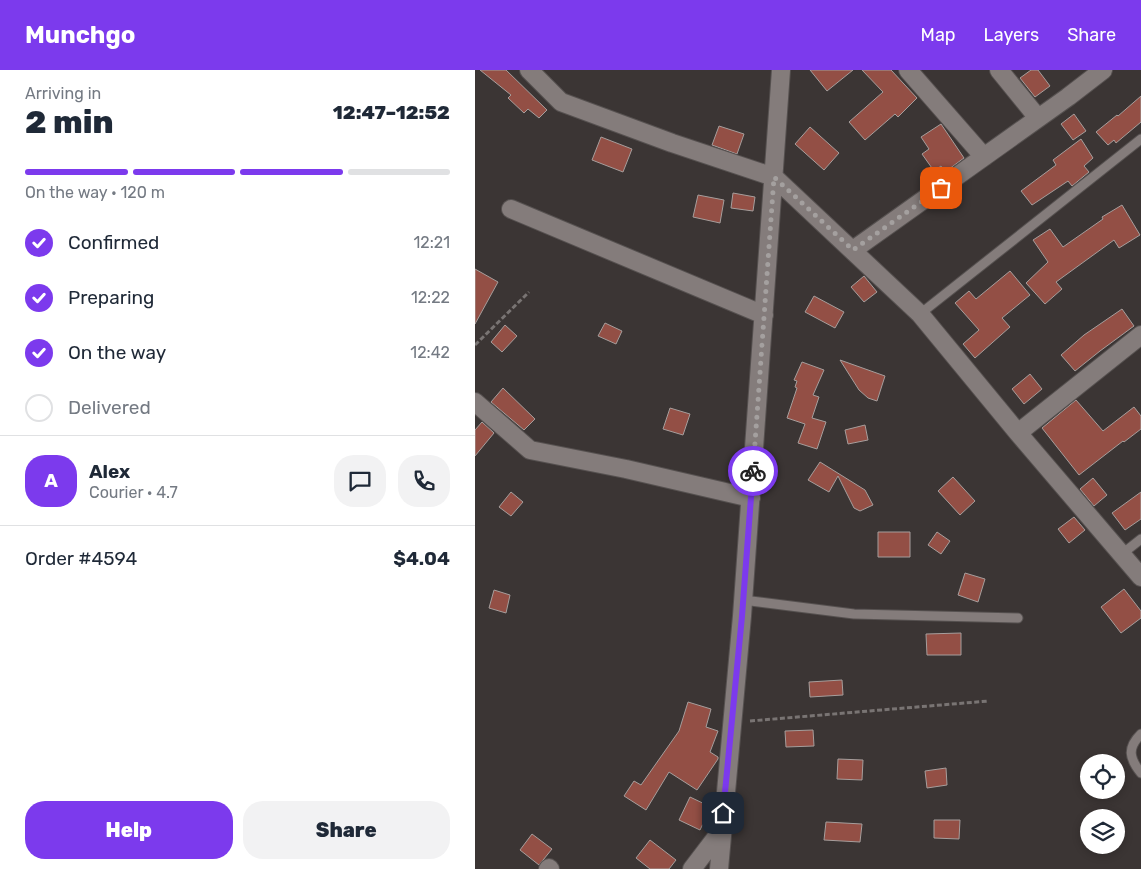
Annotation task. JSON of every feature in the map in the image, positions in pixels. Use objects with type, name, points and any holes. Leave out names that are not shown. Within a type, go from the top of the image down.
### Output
[{"type":"street","points":[[529,70],[561,102],[671,143],[774,177],[920,314],[1018,433],[1141,577]]},
{"type":"street","points":[[547,87],[553,70]]},
{"type":"street","points":[[719,869],[751,498],[781,70]]},
{"type":"street","points":[[908,70],[984,157]]},
{"type":"street","points":[[999,70],[1038,118]]},
{"type":"street","points":[[853,250],[1103,70]]},
{"type":"street","points":[[511,209],[764,316]]},
{"type":"street","points":[[1018,433],[1141,335]]},
{"type":"street","points":[[475,402],[530,450],[626,469],[751,498]]},
{"type":"street","points":[[692,869],[721,831]]},
{"type":"lane","points":[[920,314],[1141,139]]},
{"type":"lane","points":[[1122,554],[1141,538]]},
{"type":"lane","points":[[743,600],[854,614],[1018,618]]},
{"type":"lane","points":[[1141,734],[1131,748],[1131,759],[1141,773]]},
{"type":"path","points":[[475,345],[529,292]]},
{"type":"path","points":[[732,723],[989,702]]},
{"type":"building","points":[[480,70],[506,70],[547,110],[539,118],[528,109],[524,113],[508,98],[511,95]]},
{"type":"building","points":[[810,70],[853,70],[827,91]]},
{"type":"building","points":[[862,70],[891,70],[917,98],[898,117],[895,114],[865,140],[849,122],[883,92]]},
{"type":"building","points":[[1031,70],[1038,70],[1050,86],[1035,97],[1020,78]]},
{"type":"building","points":[[1141,96],[1141,122],[1116,143],[1114,140],[1108,145],[1096,132]]},
{"type":"building","points":[[1074,114],[1086,131],[1073,140],[1061,124]]},
{"type":"building","points":[[941,124],[964,158],[945,172],[941,166],[934,171],[922,154],[929,149],[921,137]]},
{"type":"building","points":[[719,126],[744,134],[737,154],[712,145]]},
{"type":"building","points":[[810,127],[839,153],[824,170],[795,144]]},
{"type":"building","points":[[601,137],[632,149],[623,172],[592,160]]},
{"type":"building","points":[[1081,139],[1093,158],[1084,166],[1089,172],[1072,186],[1068,181],[1032,205],[1021,191],[1056,165],[1053,160]]},
{"type":"building","points":[[733,193],[755,197],[753,211],[731,208]]},
{"type":"building","points":[[698,195],[724,200],[720,223],[693,217]]},
{"type":"building","points":[[1122,205],[1140,235],[1119,248],[1114,240],[1056,282],[1062,289],[1045,304],[1026,283],[1048,262],[1033,240],[1050,229],[1063,247],[1103,219],[1102,217]]},
{"type":"building","points":[[475,269],[498,282],[475,324]]},
{"type":"building","points":[[1010,271],[1030,295],[1002,318],[1010,327],[975,358],[963,344],[979,330],[955,303],[969,291],[976,299]]},
{"type":"building","points":[[864,276],[877,292],[864,302],[851,287]]},
{"type":"building","points":[[814,296],[844,312],[835,328],[805,312]]},
{"type":"building","points":[[1122,309],[1134,326],[1075,371],[1061,355],[1084,335]]},
{"type":"building","points":[[605,323],[622,331],[616,344],[598,336]]},
{"type":"building","points":[[505,325],[517,336],[502,352],[491,342]]},
{"type":"building","points":[[840,360],[885,376],[877,401],[868,398],[859,390]]},
{"type":"building","points":[[802,362],[824,370],[813,395],[819,397],[812,418],[826,422],[817,449],[798,443],[805,424],[787,418],[797,388],[795,387],[797,381],[794,380]]},
{"type":"building","points":[[1030,374],[1042,389],[1024,404],[1012,389]]},
{"type":"building","points":[[503,388],[535,419],[524,430],[491,402]]},
{"type":"building","points":[[1076,400],[1103,431],[1134,407],[1141,416],[1141,429],[1079,475],[1042,428]]},
{"type":"building","points":[[670,408],[690,414],[683,435],[663,429]]},
{"type":"building","points":[[482,422],[494,433],[475,456],[475,430]]},
{"type":"building","points":[[865,425],[868,440],[848,444],[845,430]]},
{"type":"building","points":[[820,462],[865,490],[873,505],[860,511],[854,508],[838,476],[829,492],[808,480]]},
{"type":"building","points":[[953,477],[975,501],[960,515],[938,491]]},
{"type":"building","points":[[1093,478],[1107,495],[1094,506],[1080,489]]},
{"type":"building","points":[[511,492],[523,502],[511,516],[499,507]]},
{"type":"building","points":[[1141,492],[1141,519],[1125,530],[1112,513]]},
{"type":"building","points":[[1074,517],[1085,530],[1069,543],[1058,529]]},
{"type":"building","points":[[878,532],[910,532],[910,557],[878,557]]},
{"type":"building","points":[[937,532],[950,541],[941,554],[928,545]]},
{"type":"building","points":[[965,573],[985,579],[978,602],[958,595]]},
{"type":"building","points":[[1124,589],[1141,611],[1141,618],[1121,633],[1101,607]]},
{"type":"building","points":[[494,590],[510,595],[506,613],[489,608]]},
{"type":"building","points":[[961,633],[961,655],[927,655],[926,634]]},
{"type":"building","points":[[842,680],[843,695],[810,697],[809,682]]},
{"type":"building","points":[[688,702],[711,709],[706,727],[718,731],[710,752],[718,757],[718,759],[697,790],[669,772],[646,810],[624,796],[634,781],[641,785],[679,731]]},
{"type":"building","points":[[813,730],[814,746],[786,747],[785,731]]},
{"type":"building","points":[[838,759],[863,760],[862,780],[837,779]]},
{"type":"building","points":[[946,768],[947,785],[927,788],[925,771]]},
{"type":"building","points":[[690,797],[711,807],[700,830],[679,820]]},
{"type":"building","points":[[934,820],[960,820],[959,839],[934,838]]},
{"type":"building","points":[[826,822],[862,824],[860,842],[824,840]]},
{"type":"building","points":[[532,834],[552,849],[539,865],[520,850]]},
{"type":"building","points":[[650,840],[676,860],[669,869],[650,869],[636,858]]},
{"type":"way so far","points":[[753,471],[774,177],[853,250],[941,188]]},
{"type":"route","points":[[723,813],[742,616],[753,471]]}]
